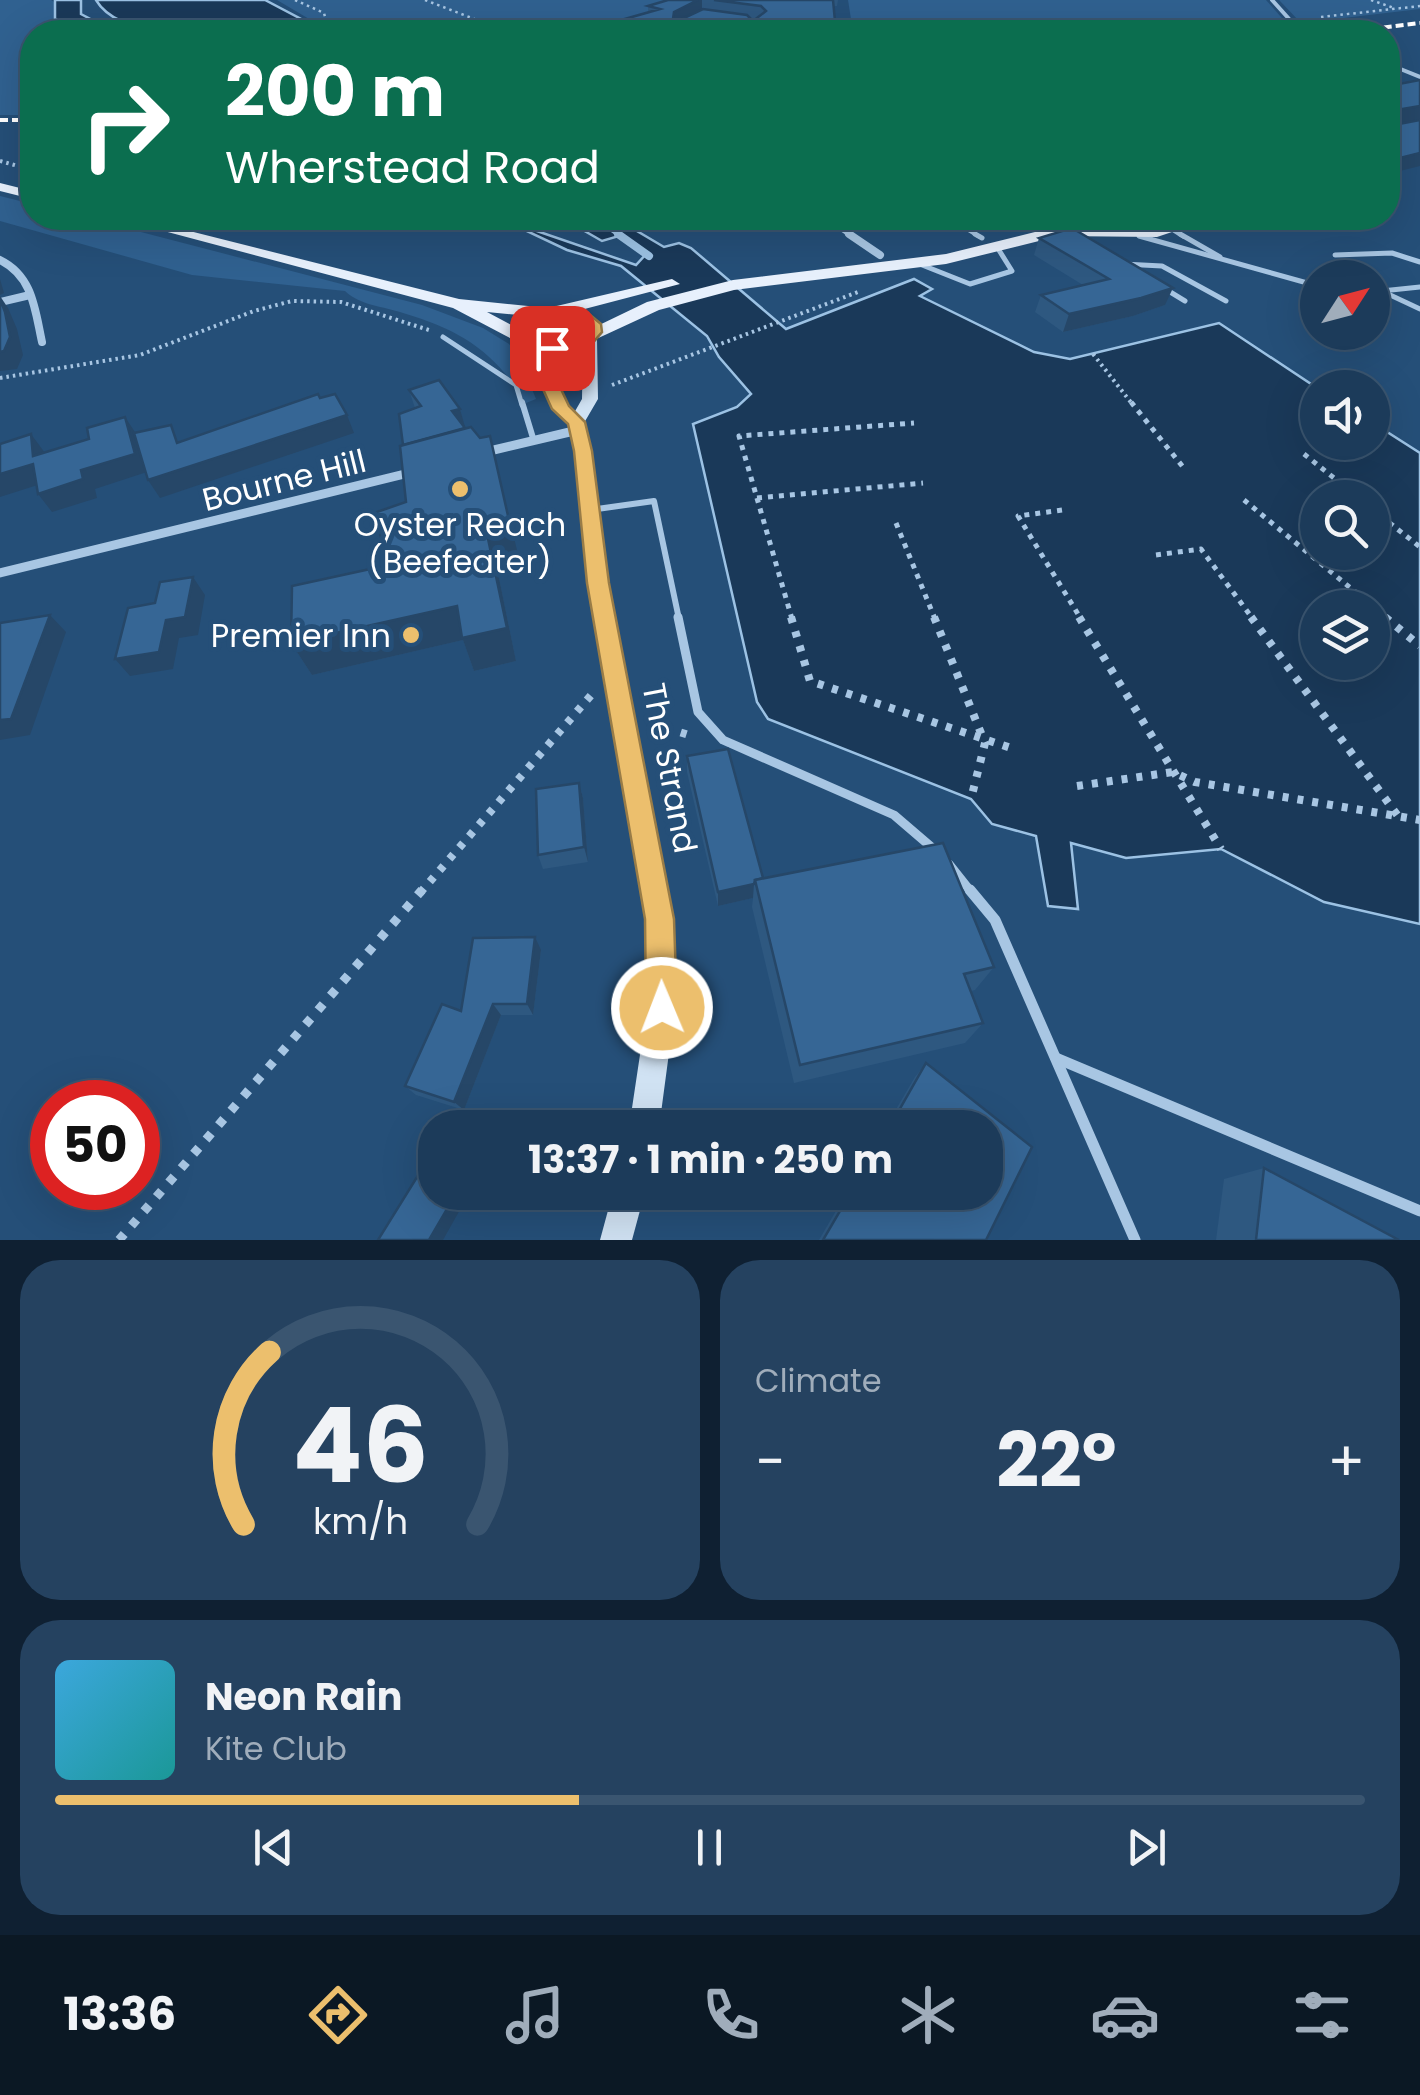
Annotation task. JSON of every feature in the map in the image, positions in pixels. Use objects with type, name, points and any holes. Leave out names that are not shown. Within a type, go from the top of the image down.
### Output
[{"type":"main road","points":[[169,230],[459,304],[548,313],[636,293],[880,255],[1059,231],[1092,236],[1159,230]]},
{"type":"main road","points":[[459,304],[530,341],[566,348],[653,306],[726,279],[917,264],[1023,230]]},
{"type":"main road","points":[[568,311],[589,319],[592,335]]},
{"type":"main road","points":[[530,341],[528,324],[548,313]]},
{"type":"main road","name":"The Strand","points":[[577,426],[590,399],[592,335]]},
{"type":"main road","name":"The Strand","points":[[530,341],[561,409],[577,426],[614,668],[660,919],[662,1008],[647,1110]]},
{"type":"main road","points":[[616,1240],[625,1210]]},
{"type":"street","points":[[844,230],[880,255]]},
{"type":"street","points":[[0,260],[18,266],[26,276],[42,342]]},
{"type":"street","points":[[0,302],[30,295]]},
{"type":"street","points":[[477,454],[577,426]]},
{"type":"street","name":"Bourne Hill","points":[[0,573],[290,506],[427,468]]},
{"type":"lane","points":[[1272,0],[1294,20]]},
{"type":"lane","points":[[917,264],[970,284],[1012,272],[989,243],[968,230]]},
{"type":"lane","points":[[1179,230],[1238,266]]},
{"type":"lane","points":[[1129,234],[1300,282]]},
{"type":"lane","points":[[1336,254],[1399,254],[1420,262]]},
{"type":"lane","points":[[1114,259],[1138,274]]},
{"type":"lane","points":[[1123,264],[1162,266],[1226,300]]},
{"type":"lane","points":[[1154,283],[1185,301]]},
{"type":"lane","points":[[1390,292],[1420,287]]},
{"type":"lane","points":[[1390,296],[1420,309]]},
{"type":"lane","points":[[443,337],[516,386],[533,438]]},
{"type":"lane","points":[[590,510],[654,501],[698,712],[723,740],[894,815],[921,836],[995,920],[1135,1240]]},
{"type":"lane","points":[[1056,1058],[1420,1212]]},
{"type":"path","points":[[295,0],[324,13],[326,20]]},
{"type":"path","points":[[425,0],[477,20]]},
{"type":"path","points":[[1370,0],[1400,8]]},
{"type":"path","points":[[1322,17],[1420,6]]},
{"type":"path","points":[[0,378],[136,356],[210,331],[251,310],[294,300],[334,301],[443,337]]},
{"type":"path","points":[[614,384],[818,307]]},
{"type":"path","points":[[1094,354],[1183,466]]},
{"type":"path","points":[[914,423],[739,436],[810,681],[1016,750]]},
{"type":"path","points":[[1311,460],[1336,480]]},
{"type":"path","points":[[757,498],[922,483]]},
{"type":"path","points":[[1244,500],[1420,646]]},
{"type":"path","points":[[1062,510],[1018,516],[1222,849]]},
{"type":"path","points":[[896,523],[986,742],[972,799]]},
{"type":"path","points":[[1390,523],[1420,547]]},
{"type":"path","points":[[1156,555],[1201,549],[1398,816]]},
{"type":"path","points":[[119,1240],[614,668]]},
{"type":"path","points":[[625,730],[676,731],[711,742],[723,740]]},
{"type":"path","points":[[1076,786],[1173,772],[1195,782],[1420,820]]},
{"type":"shaded area","points":[[0,0],[51,0],[83,20],[20,20],[20,115],[0,115]]},
{"type":"shaded area","points":[[55,0],[81,0],[81,14],[92,20],[57,20]]},
{"type":"shaded area","points":[[96,0],[265,0],[302,20],[121,20]]},
{"type":"shaded area","points":[[277,0],[672,0],[658,20],[311,20]]},
{"type":"shaded area","points":[[848,0],[1266,0],[1284,20],[851,20]]},
{"type":"shaded area","points":[[1279,0],[1420,0],[1420,9],[1298,20]]},
{"type":"shaded area","points":[[0,196],[20,201],[20,227],[0,221]]},
{"type":"shaded area","points":[[32,230],[133,230],[422,305],[483,328],[509,344],[519,357],[536,399],[526,403],[502,370],[475,345],[442,327],[365,303],[345,291],[192,275]]},
{"type":"shaded area","points":[[524,230],[636,265],[647,253],[622,235],[602,241],[583,230],[640,230],[664,247],[679,243],[691,248],[786,329],[914,279],[932,289],[920,296],[1034,352],[1070,359],[1219,323],[1300,377],[1300,460],[1390,460],[1390,434],[1420,453],[1420,924],[1324,902],[1221,849],[1126,858],[1071,843],[1078,909],[1048,906],[1036,836],[992,824],[971,799],[768,719],[757,702],[693,424],[737,407],[751,394],[719,357],[707,336],[621,266],[567,250]]},
{"type":"building","points":[[668,0],[698,0],[674,12],[673,19],[680,20],[621,20],[660,9],[648,6]]},
{"type":"building","points":[[714,0],[833,0],[835,20],[754,20],[766,11],[761,6]]},
{"type":"building","points":[[703,9],[747,15],[752,20],[680,20]]},
{"type":"building","points":[[1420,80],[1420,106],[1400,109],[1400,84]]},
{"type":"building","points":[[1420,120],[1420,153],[1400,158],[1400,124]]},
{"type":"building","points":[[1075,230],[1173,288],[1069,314],[1041,295],[1109,279],[1039,238]]},
{"type":"building","points":[[0,299],[10,337],[0,352]]},
{"type":"building","points":[[439,380],[460,409],[452,411],[465,428],[403,445],[399,414],[421,406],[409,390]]},
{"type":"building","points":[[318,394],[320,398],[335,394],[347,415],[148,480],[134,433],[171,425],[177,443]]},
{"type":"building","points":[[125,417],[135,454],[81,470],[83,479],[38,494],[33,464],[0,474],[0,444],[31,434],[33,456],[89,439],[87,428]]},
{"type":"building","points":[[471,427],[480,438],[490,436],[511,529],[487,534],[507,628],[462,638],[457,606],[291,643],[292,586],[393,564],[371,514],[406,502],[400,446]]},
{"type":"building","points":[[193,577],[185,617],[166,620],[159,652],[115,659],[128,608],[155,603],[160,582]]},
{"type":"building","points":[[50,615],[11,719],[0,720],[0,623]]},
{"type":"building","points":[[728,749],[763,878],[754,884],[718,892],[687,756]]},
{"type":"building","points":[[579,783],[584,847],[538,855],[536,789]]},
{"type":"building","points":[[943,843],[994,967],[964,974],[983,1023],[800,1065],[755,880]]},
{"type":"building","points":[[535,937],[527,1004],[493,1004],[454,1102],[405,1086],[442,1004],[461,1011],[473,938]]},
{"type":"building","points":[[926,1063],[985,1110],[899,1110]]},
{"type":"building","points":[[1003,1124],[1032,1147],[1003,1206]]},
{"type":"building","points":[[1264,1168],[1399,1240],[1256,1240]]},
{"type":"building","points":[[418,1175],[418,1210],[446,1210],[429,1240],[378,1240]]},
{"type":"building","points":[[840,1210],[1001,1210],[986,1240],[823,1240]]},
{"type":"waterway","points":[[612,230],[622,237]]},
{"type":"waterway","points":[[618,234],[649,256]]},
{"type":"railway","points":[[1400,26],[1420,23]]},
{"type":"railway","points":[[0,120],[20,120]]},
{"type":"place","name":"Oyster Reach (Beefeater)","points":[[460,489]]},
{"type":"place","name":"Premier Inn","points":[[411,635]]},
{"type":"route","points":[[552,348],[584,342],[594,332],[594,324],[577,312],[556,312],[535,319],[526,332],[561,409],[576,422],[583,451],[598,583],[660,919],[662,1008]]}]
